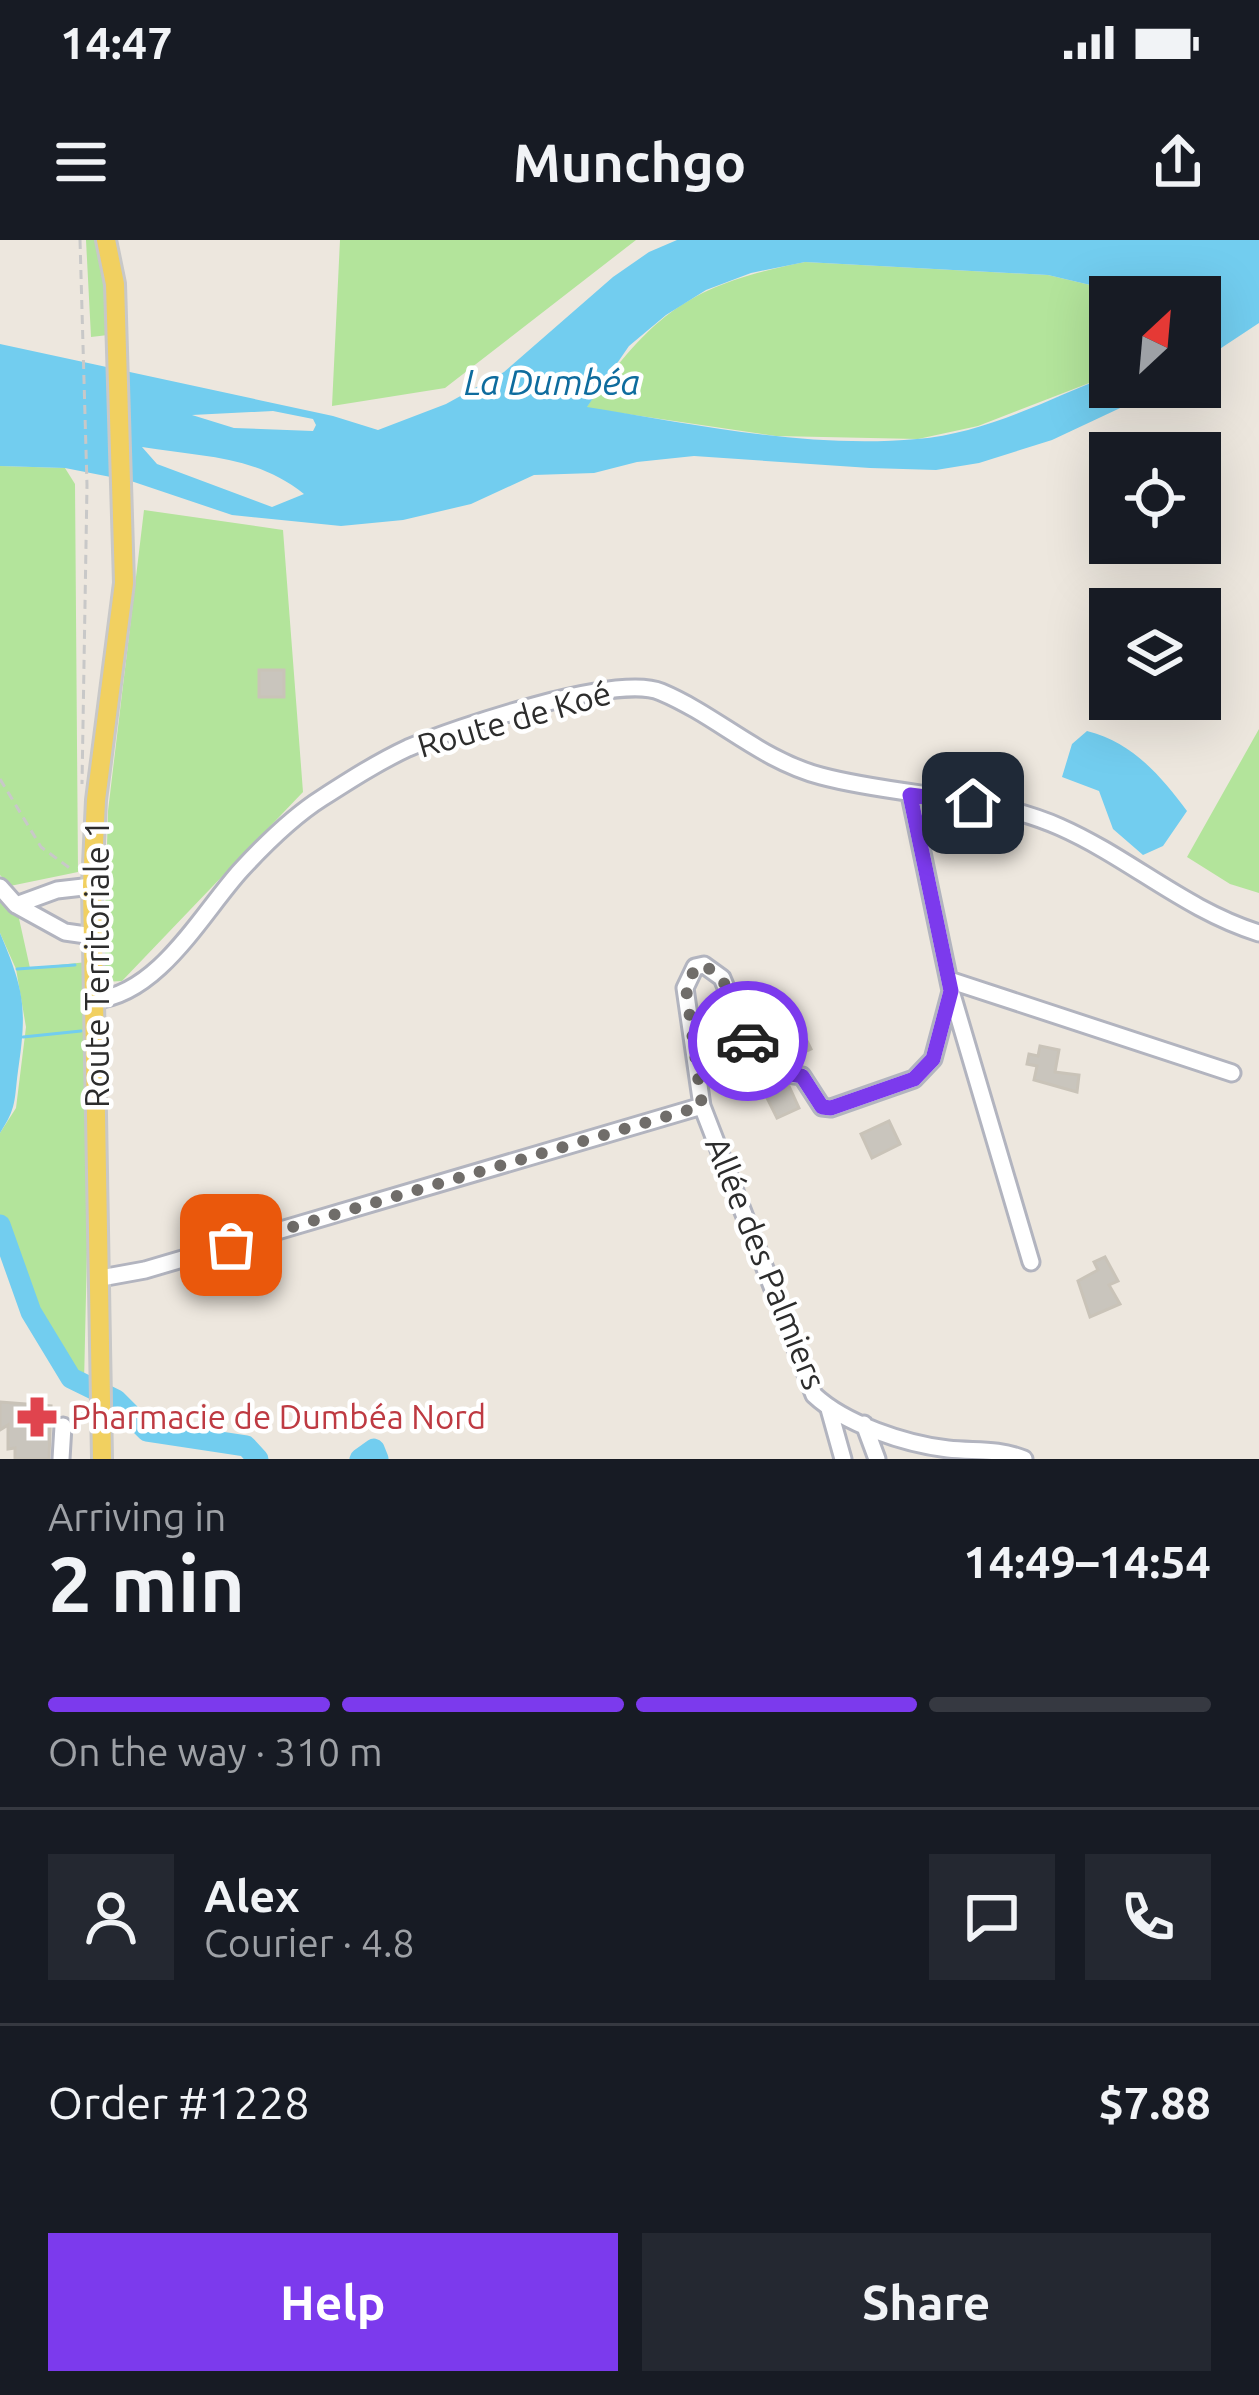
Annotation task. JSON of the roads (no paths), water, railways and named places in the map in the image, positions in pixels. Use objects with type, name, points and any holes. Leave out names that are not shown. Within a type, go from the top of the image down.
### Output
[{"type":"main road","name":"Route Territoriale 1","points":[[102,1459],[95,1000],[86,878],[121,631],[118,345],[115,284],[106,240]]},
{"type":"street","name":"Route de Koé","points":[[95,1000],[118,994],[151,972],[274,836],[346,783],[411,747],[578,696],[637,686],[660,691],[771,759],[843,782],[1020,812],[1057,826],[1197,910],[1259,933]]},
{"type":"street","points":[[910,795],[950,986],[1031,1262]]},
{"type":"street","points":[[16,905],[86,878]]},
{"type":"street","points":[[0,887],[16,905],[65,932],[93,935]]},
{"type":"street","points":[[702,1106],[686,988],[695,968],[704,965],[722,978],[757,1063],[766,1071],[802,1076],[822,1107],[831,1108],[914,1079],[933,1059],[950,986]]},
{"type":"street","points":[[950,986],[1232,1073]]},
{"type":"street","name":"Allée des Palmiers","points":[[101,1278],[145,1270],[702,1106],[804,1376],[829,1409],[935,1446],[1002,1450],[1024,1459]]},
{"type":"street","points":[[829,1409],[843,1459]]},
{"type":"street","points":[[864,1424],[877,1459]]},
{"type":"street","points":[[62,1459],[63,1426]]},
{"type":"water","name":"La Dumbéa","points":[[677,240],[1259,240],[1259,323],[1221,348],[1221,276],[1089,276],[1089,285],[1048,275],[805,262],[751,273],[706,290],[666,315],[629,346],[587,407],[834,441],[942,436],[1016,414],[1089,384],[1089,408],[1120,408],[1052,440],[979,463],[936,470],[694,456],[637,462],[594,473],[534,475],[471,504],[403,520],[341,526],[232,515],[131,481],[65,468],[0,466],[0,344],[333,416],[378,430],[446,404],[504,372],[613,277],[649,252]],"holes":[[[273,411],[313,419],[313,431],[234,428],[192,415]],[[142,447],[207,456],[266,472],[304,494],[272,507],[157,464]]]},
{"type":"water","points":[[1087,731],[1131,752],[1187,811],[1163,846],[1143,855],[1113,829],[1099,791],[1062,777],[1072,744]]},
{"type":"water","points":[[0,933],[15,971],[23,1016],[14,1104],[0,1133]]},
{"type":"waterway","points":[[17,969],[75,965]]},
{"type":"waterway","points":[[23,1037],[81,1031]]},
{"type":"waterway","points":[[0,1225],[31,1312],[71,1378],[116,1400],[147,1431],[246,1446],[258,1459]]},
{"type":"waterway","points":[[360,1459],[374,1449],[378,1459]]},
{"type":"place","name":"Pharmacie de Dumbéa Nord","points":[[37,1417]]}]
